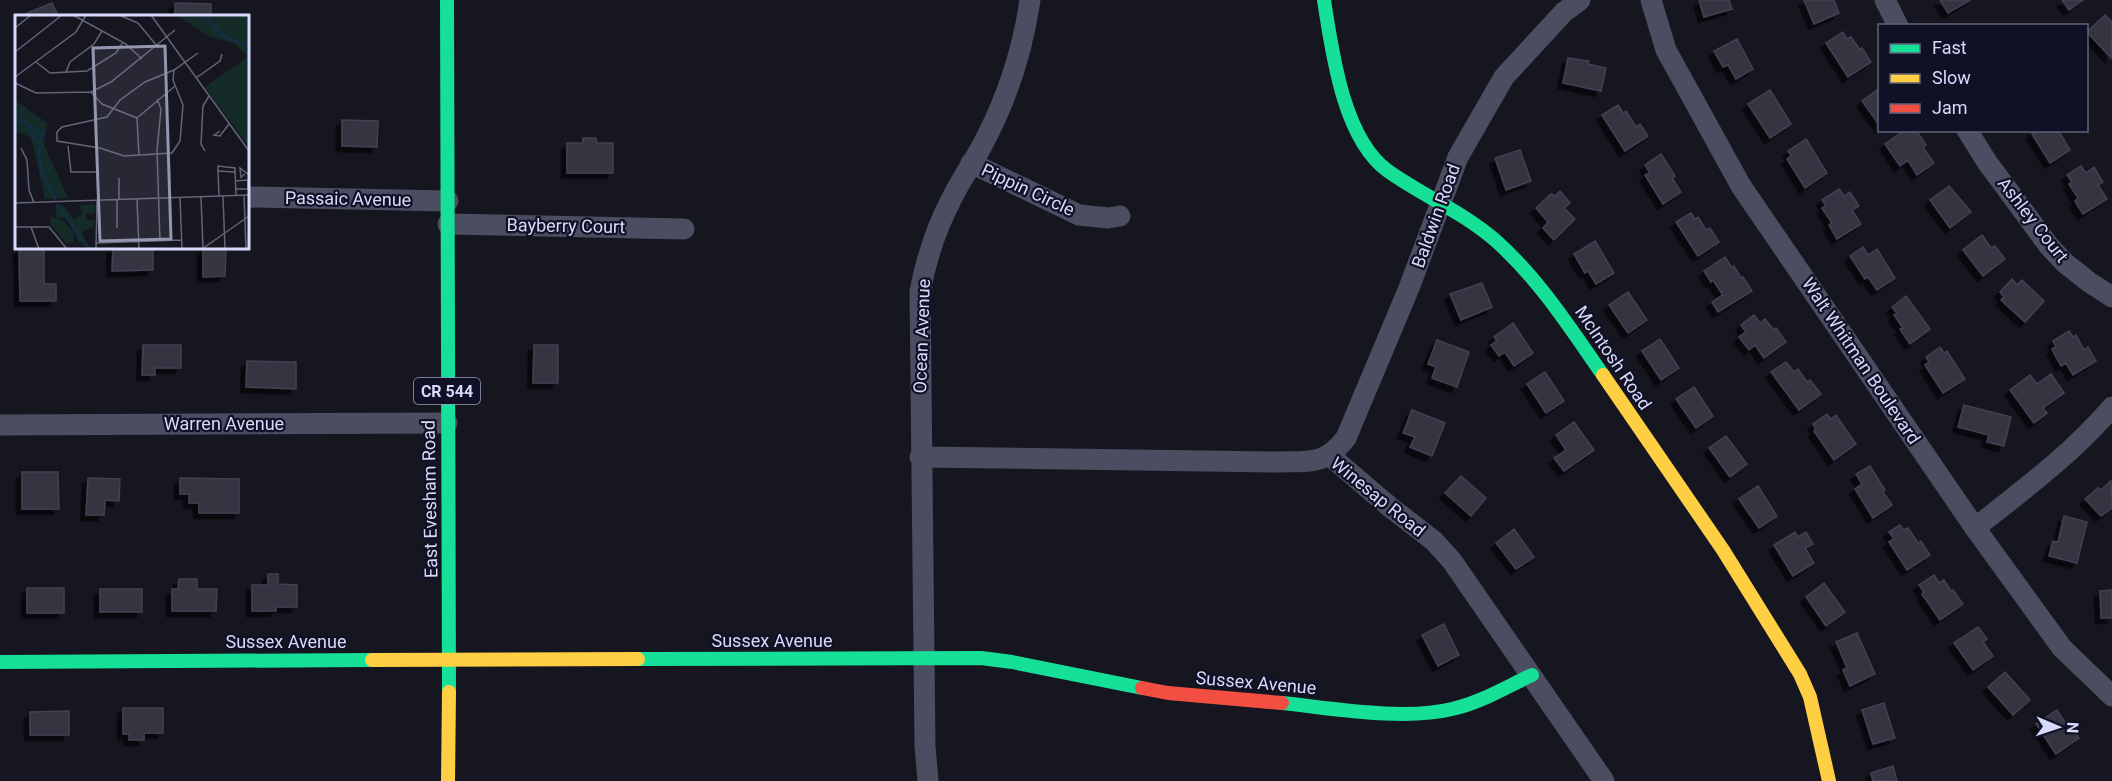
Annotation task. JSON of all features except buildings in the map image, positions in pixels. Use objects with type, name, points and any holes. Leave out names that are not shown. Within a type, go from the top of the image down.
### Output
[{"type":"street","name":"East Evesham Road","points":[[447,0],[447,423],[450,660],[448,781]]},
{"type":"street","name":"Ocean Avenue","points":[[928,781],[925,746],[920,457],[920,292],[926,259],[952,198],[987,136],[1015,71],[1025,35],[1030,0]]},
{"type":"street","name":"McIntosh Road","points":[[1324,0],[1339,85],[1353,121],[1369,149],[1384,167],[1470,221],[1504,248],[1534,279],[1567,323],[1723,550],[1800,674],[1810,697],[1829,781]]},
{"type":"street","name":"Baldwin Road","points":[[1329,455],[1335,452],[1346,438],[1409,288],[1458,157],[1504,77],[1564,12],[1580,0]]},
{"type":"street","name":"Walt Whitman Boulevard","points":[[1651,0],[1666,50],[1741,186],[1975,528],[2062,648],[2111,694]]},
{"type":"street","points":[[1885,0],[1897,24]]},
{"type":"street","name":"Ashley Court","points":[[1968,132],[1987,162],[2049,246],[2065,263],[2112,297]]},
{"type":"street","name":"Pippin Circle","points":[[971,163],[1079,215],[1108,218],[1120,216]]},
{"type":"street","name":"Passaic Avenue","points":[[249,197],[448,201]]},
{"type":"street","name":"Bayberry Court","points":[[448,224],[684,229]]},
{"type":"street","points":[[1975,528],[2089,434],[2112,407]]},
{"type":"street","name":"Warren Avenue","points":[[0,425],[447,423]]},
{"type":"street","name":"Winesap Road","points":[[920,457],[1279,462],[1317,461],[1329,455],[1434,541],[1452,561],[1604,781]]},
{"type":"street","name":"Sussex Avenue","points":[[0,662],[981,658],[1168,693],[1392,713],[1452,710],[1473,703],[1532,675]]},
{"type":"traffic: fast","points":[[447,0],[449,692]]},
{"type":"traffic: fast","points":[[1324,0],[1342,93],[1360,138],[1373,157],[1401,180],[1483,230],[1511,255],[1553,304],[1603,375]]},
{"type":"traffic: fast","points":[[638,659],[981,658],[1142,688]]},
{"type":"traffic: fast","points":[[0,662],[372,660]]},
{"type":"traffic: fast","points":[[1282,703],[1390,714],[1433,712],[1473,703],[1532,675]]},
{"type":"traffic: slow","points":[[1603,375],[1723,550],[1800,674],[1810,697],[1829,781]]},
{"type":"traffic: slow","points":[[372,660],[638,659]]},
{"type":"traffic: slow","points":[[448,781],[449,692]]},
{"type":"traffic: jam","points":[[1142,688],[1168,693],[1282,703]]}]
